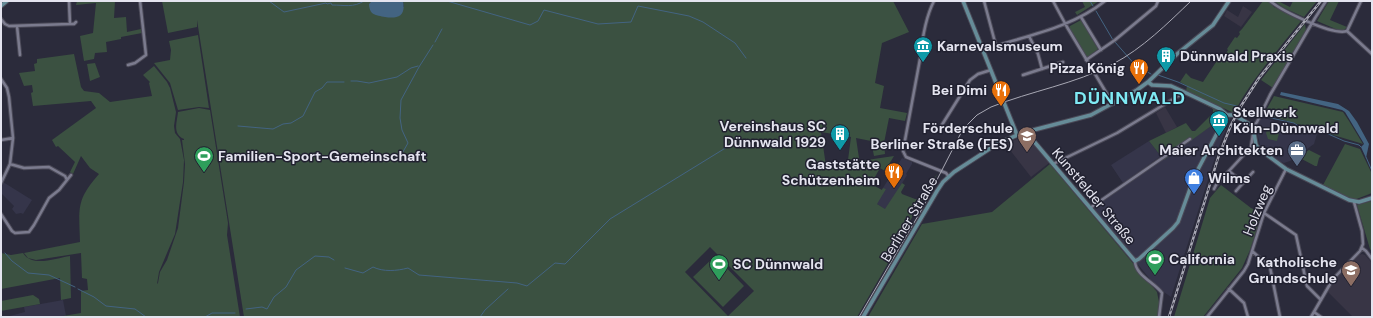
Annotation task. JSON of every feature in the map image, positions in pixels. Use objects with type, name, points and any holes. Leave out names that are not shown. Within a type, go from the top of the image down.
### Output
[{"type":"main road","points":[[1,6],[7,1]]},
{"type":"main road","points":[[963,1],[1018,135]]},
{"type":"main road","name":"Berliner Straße","points":[[863,317],[943,182],[989,148],[1018,135],[1080,119],[1113,104],[1137,90],[1148,82],[1173,57],[1213,25],[1229,1]]},
{"type":"main road","points":[[1148,82],[1152,85],[1171,86],[1216,106],[1227,115],[1234,116],[1253,129],[1256,145],[1261,151],[1286,169],[1345,199],[1354,202],[1372,198]]},
{"type":"main road","points":[[1135,261],[1174,228],[1178,222],[1195,175],[1227,115]]},
{"type":"main road","name":"Kunstfelder Straße","points":[[1028,132],[1032,139],[1135,261]]},
{"type":"street","points":[[69,1],[70,24]]},
{"type":"street","points":[[128,65],[133,64],[146,55],[140,1]]},
{"type":"street","points":[[934,1],[929,11],[903,154],[909,158],[946,173],[949,177]]},
{"type":"street","points":[[984,1],[996,46]]},
{"type":"street","points":[[1053,1],[1113,104]]},
{"type":"street","points":[[983,50],[1066,25],[1095,9],[1105,1]]},
{"type":"street","points":[[1086,60],[1114,41],[1156,6],[1158,1]]},
{"type":"street","points":[[1270,1],[1280,8],[1304,20],[1340,32],[1347,31]]},
{"type":"street","points":[[1251,147],[1250,144],[1253,129],[1268,99],[1326,1]]},
{"type":"street","points":[[1347,31],[1361,1]]},
{"type":"street","points":[[1081,17],[1101,50]]},
{"type":"street","points":[[1,20],[7,25],[17,26],[74,24],[76,22]]},
{"type":"street","points":[[17,26],[20,55]]},
{"type":"street","points":[[1347,31],[1372,54]]},
{"type":"street","points":[[1029,36],[1038,54],[1042,69]]},
{"type":"street","points":[[1023,75],[1063,62]]},
{"type":"street","points":[[933,132],[940,128],[970,80],[978,74],[991,70]]},
{"type":"street","points":[[1,79],[7,88],[9,97],[13,138],[10,164],[1,183]]},
{"type":"street","points":[[1053,164],[1124,129],[1180,95],[1182,91]]},
{"type":"street","points":[[1,140],[13,138]]},
{"type":"street","points":[[1090,208],[1190,139]]},
{"type":"street","points":[[1214,189],[1251,147],[1256,145]]},
{"type":"street","points":[[10,164],[24,168],[49,167],[65,176],[67,180]]},
{"type":"street","name":"Holzweg","points":[[1207,317],[1244,271],[1264,213],[1286,169]]},
{"type":"street","points":[[1229,171],[1243,183]]},
{"type":"street","points":[[1236,191],[1253,172]]},
{"type":"street","points":[[1,214],[12,231],[15,233],[30,232],[49,198],[59,190],[70,175]]},
{"type":"street","points":[[1311,317],[1333,279],[1362,248],[1364,241],[1354,202]]},
{"type":"street","points":[[1264,213],[1296,235],[1307,286],[1321,300]]},
{"type":"street","points":[[1362,248],[1372,259]]},
{"type":"street","points":[[1252,251],[1270,267],[1280,317]]},
{"type":"street","name":"Kunstfelder Straße","points":[[1135,261],[1136,268],[1162,293],[1159,317]]},
{"type":"street","points":[[1229,289],[1244,303],[1248,317]]},
{"type":"street","points":[[1314,312],[1321,317]]},
{"type":"shaded area","points":[[372,1],[403,1],[404,6],[400,15],[390,18],[372,13],[369,4]]},
{"type":"shaded area","points":[[1243,6],[1252,12],[1241,27],[1224,16],[1227,10],[1238,17]]},
{"type":"shaded area","points":[[1281,92],[1338,104],[1349,111],[1369,144],[1366,158],[1361,147],[1364,144],[1345,112],[1280,95]]},
{"type":"shaded area","points":[[1165,107],[1177,127],[1166,133],[1156,113]]},
{"type":"shaded area","points":[[1222,112],[1231,117],[1217,151],[1171,297],[1150,279],[1092,209],[1214,124]]},
{"type":"shaded area","points":[[1261,117],[1317,134],[1314,144],[1290,161],[1284,163],[1281,162],[1263,150],[1260,145],[1256,128]]},
{"type":"shaded area","name":"Förderschule Berliner Straße (FES)","points":[[1027,136],[1049,163],[1031,177],[1006,145],[1008,145],[1007,143]]},
{"type":"shaded area","points":[[1149,141],[1161,156],[1123,183],[1111,165]]},
{"type":"shaded area","points":[[902,158],[912,162],[912,164],[886,210],[874,202]]},
{"type":"shaded area","points":[[3,182],[32,200],[23,214],[16,214],[12,209],[14,206],[1,193],[1,185]]},
{"type":"shaded area","name":"Katholische Grundschule","points":[[1359,255],[1365,255],[1372,263],[1372,317],[1353,317],[1328,292],[1335,279]]},
{"type":"shaded area","points":[[63,300],[66,316],[6,317],[25,312],[24,307]]},
{"type":"green space","points":[[77,1],[115,1],[114,18],[126,17],[127,32],[141,29],[142,33],[121,37],[121,39],[106,42],[107,52],[95,53],[94,59],[84,61],[80,36],[93,33],[96,3],[76,5]]},
{"type":"green space","points":[[162,1],[372,1],[370,2],[404,7],[403,1],[893,1],[909,32],[882,43],[875,83],[884,86],[880,108],[907,113],[905,121],[889,118],[884,143],[885,154],[874,156],[871,141],[856,138],[859,158],[848,160],[851,137],[821,132],[826,166],[894,156],[885,171],[880,168],[871,184],[882,190],[883,188],[886,189],[877,204],[885,209],[902,183],[905,185],[901,192],[902,194],[918,199],[918,205],[919,202],[918,198],[938,173],[893,250],[891,258],[857,317],[244,317],[197,20],[197,27],[168,33]],"holes":[[[710,247],[754,291],[728,316],[685,272]]]},
{"type":"green space","points":[[1082,1],[1099,1],[1077,15],[1075,12],[1085,7]]},
{"type":"green space","points":[[1263,1],[1268,1],[1274,7],[1301,21],[1257,77],[1234,113],[1186,91],[1187,86],[1180,82],[1186,73],[1191,78],[1203,82],[1220,56],[1224,56],[1235,37],[1237,38],[1240,34],[1239,32]]},
{"type":"green space","points":[[1274,1],[1278,1],[1290,7],[1293,1],[1317,1],[1304,17],[1284,8]]},
{"type":"green space","points":[[1329,1],[1339,1],[1330,20],[1347,27],[1344,30],[1338,30],[1317,21]]},
{"type":"green space","points":[[1081,20],[1098,49],[1088,57],[1069,28]]},
{"type":"green space","points":[[1305,24],[1306,30],[1273,88],[1261,80]]},
{"type":"green space","points":[[198,35],[209,108],[199,107],[178,110],[170,83],[154,63],[170,60],[171,50],[169,41]]},
{"type":"green space","points":[[74,54],[81,87],[84,91],[99,93],[110,102],[152,96],[150,82],[143,75],[154,66],[170,88],[176,112],[174,126],[175,133],[180,139],[184,160],[183,182],[175,234],[159,272],[157,284],[160,272],[167,260],[178,228],[184,182],[185,164],[182,140],[184,139],[178,134],[176,127],[178,112],[199,108],[210,110],[228,223],[227,235],[240,317],[57,317],[81,313],[81,291],[88,290],[87,279],[82,278],[81,253],[36,260],[28,258],[24,253],[80,242],[80,205],[86,191],[99,174],[90,168],[81,156],[73,174],[70,172],[75,162],[58,146],[56,147],[52,140],[96,108],[91,101],[33,106],[31,93],[33,92],[32,85],[24,86],[19,73],[35,71],[34,64],[37,63],[37,59]]},
{"type":"green space","points":[[95,63],[100,77],[90,81],[87,64]]},
{"type":"green space","points":[[1187,95],[1222,112],[1223,116],[1218,126],[1214,124],[1164,160],[1149,141],[1186,123],[1192,131],[1195,131],[1213,113],[1213,109]]},
{"type":"green space","points":[[1274,96],[1343,112],[1363,144],[1264,114]]},
{"type":"green space","points":[[1267,130],[1279,133],[1277,141],[1268,139],[1266,133]]},
{"type":"green space","points":[[1345,144],[1360,149],[1372,174],[1372,193],[1354,200],[1323,185]]},
{"type":"green space","points":[[1309,150],[1321,156],[1317,166],[1298,157]]},
{"type":"green space","points":[[1050,164],[1157,292],[1159,302],[1158,317],[868,317],[922,224],[992,212]]},
{"type":"green space","points":[[1221,185],[1251,208],[1262,213],[1250,250],[1242,268],[1203,317],[1174,317],[1210,198]]},
{"type":"green space","points":[[1372,201],[1372,252],[1357,205]]},
{"type":"green space","points":[[1,253],[11,255],[23,253],[27,258],[38,261],[70,256],[71,298],[61,300],[60,278],[1,289]]},
{"type":"green space","name":"SC Dünnwald","points":[[715,256],[744,286],[723,307],[693,277]]},
{"type":"green space","points":[[33,295],[39,299],[40,304],[1,311],[1,301]]},
{"type":"waterway","points":[[269,1],[284,12],[326,3],[331,3],[332,5],[349,6],[356,5],[364,1]]},
{"type":"waterway","points":[[447,1],[530,25],[538,21],[544,10],[598,24],[631,22],[638,6],[689,16],[703,22],[735,43],[746,58]]},
{"type":"waterway","points":[[1090,1],[1093,6]]},
{"type":"waterway","points":[[1096,11],[1113,40]]},
{"type":"waterway","points":[[435,42],[442,29]]},
{"type":"waterway","points":[[1115,42],[1136,66],[1151,74]]},
{"type":"waterway","points":[[370,161],[383,156],[400,157],[408,143],[402,130],[400,118],[401,100],[433,45]]},
{"type":"waterway","points":[[351,81],[369,83],[397,77],[411,68],[418,66]]},
{"type":"waterway","points":[[1158,75],[1178,82],[1224,103],[1237,106],[1252,114],[1258,115]]},
{"type":"waterway","points":[[238,126],[273,129],[283,124],[291,123],[303,116],[315,92],[322,88],[327,82],[344,82]]},
{"type":"waterway","points":[[1262,116],[1294,123],[1300,127],[1326,133],[1361,147]]},
{"type":"waterway","points":[[345,268],[363,273],[373,267],[381,270],[399,270],[408,268],[419,275],[517,283],[527,286],[555,263],[565,264],[610,219],[732,144]]},
{"type":"waterway","points":[[1366,157],[1372,171]]},
{"type":"waterway","points":[[5,253],[12,261],[28,273],[49,275],[75,287]]},
{"type":"waterway","points":[[246,309],[262,307],[267,309],[274,297],[286,287],[296,270],[315,256],[329,257],[334,260]]},
{"type":"waterway","points":[[78,289],[94,297],[106,306],[135,309],[146,317]]},
{"type":"waterway","points":[[480,317],[485,310],[508,289]]},
{"type":"waterway","points":[[205,317],[212,313],[235,313]]},
{"type":"tram line","points":[[859,317],[922,209],[963,129],[977,115],[1006,101],[1084,77],[1113,64],[1145,43],[1191,1]]},
{"type":"railway","points":[[1169,317],[1218,158],[1231,125],[1259,78],[1321,1]]},
{"type":"place","name":"Karnevalsmuseum","points":[[923,63]]},
{"type":"place","name":"Dünnwald Praxis","points":[[1166,73]]},
{"type":"place","name":"Pizza König","points":[[1139,85]]},
{"type":"place","name":"Bei Dimi","points":[[1001,107]]},
{"type":"place","name":"Stellwerk Köln-Dünnwald","points":[[1219,137]]},
{"type":"place","name":"Vereinshaus SC Dünnwald 1929","points":[[840,151]]},
{"type":"place","name":"Förderschule Berliner Straße (FES)","points":[[1027,153]]},
{"type":"place","name":"Maier Architekten","points":[[1297,167]]},
{"type":"place","name":"Familien-Sport-Gemeinschaft","points":[[204,173]]},
{"type":"place","name":"Gaststätte Schützenheim","points":[[894,189]]},
{"type":"place","name":"Wilms","points":[[1194,195]]},
{"type":"place","name":"California","points":[[1155,276]]},
{"type":"place","name":"SC Dünnwald","points":[[719,281]]},
{"type":"place","name":"Katholische Grundschule","points":[[1351,287]]},
{"type":"district","name":"DÜNNWALD","points":[[1130,98]]}]
